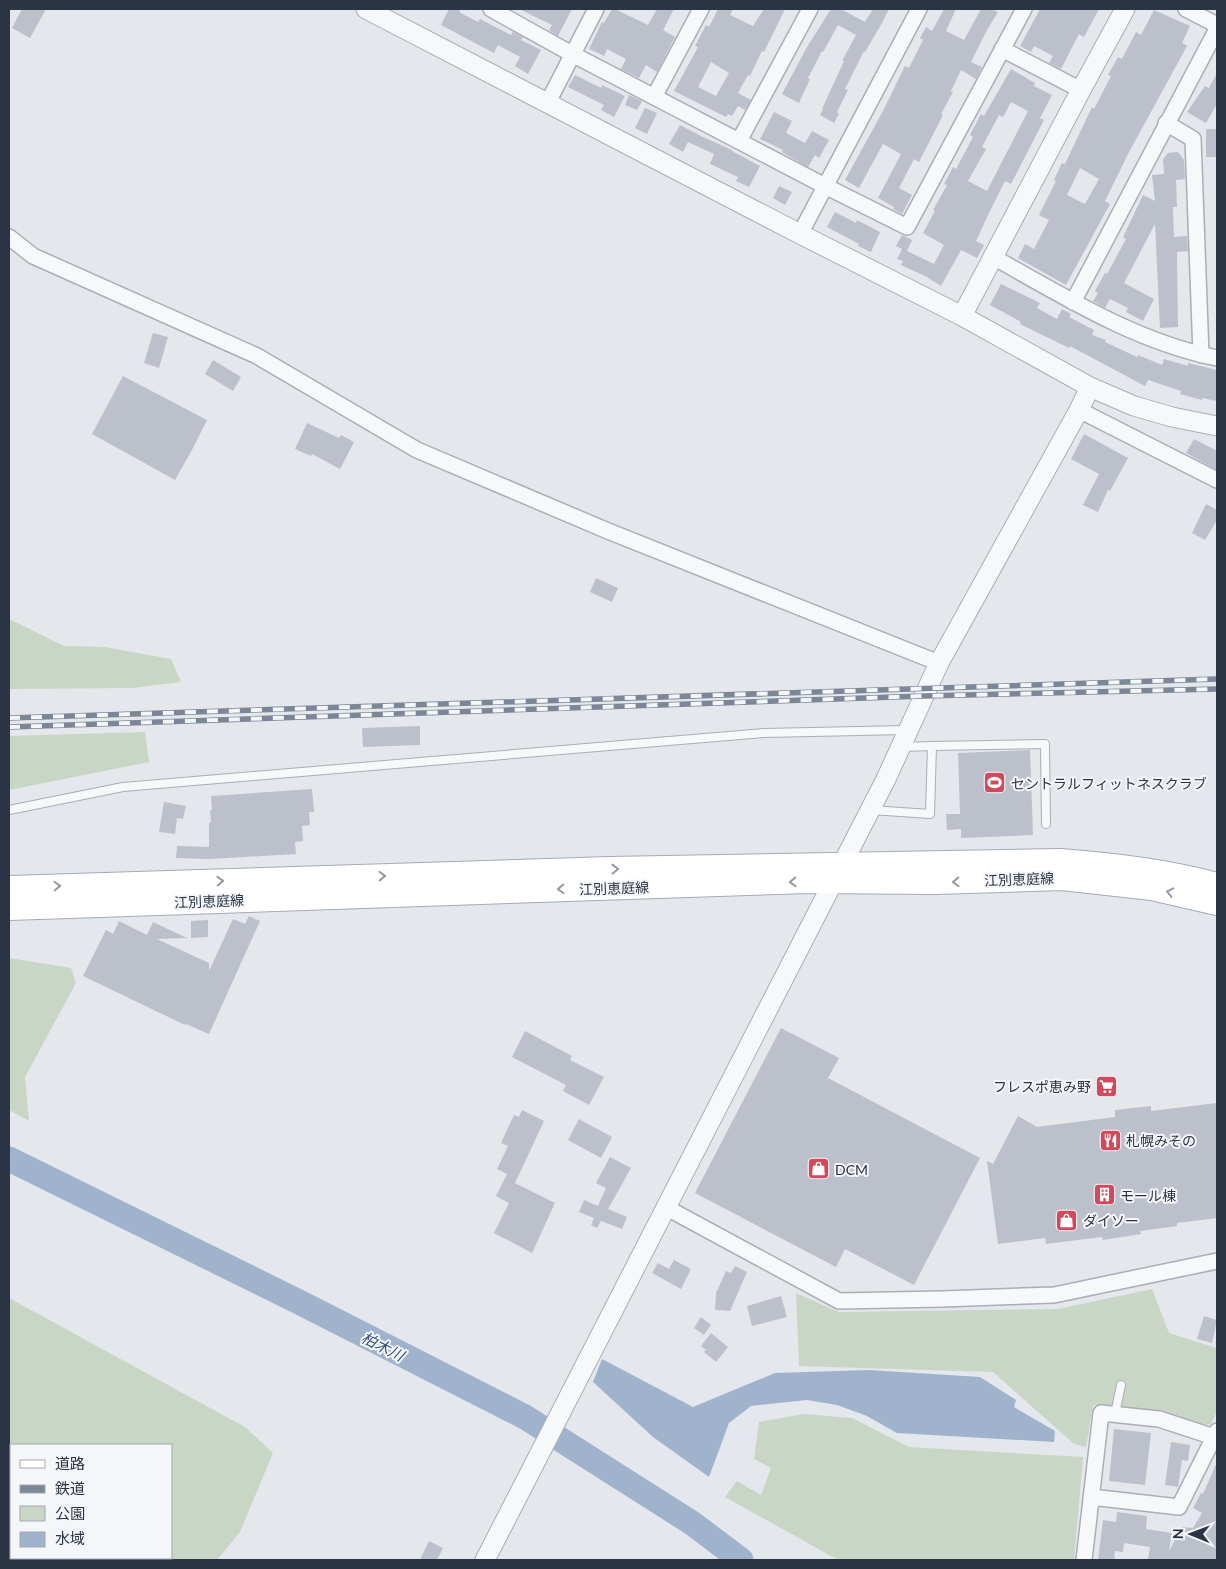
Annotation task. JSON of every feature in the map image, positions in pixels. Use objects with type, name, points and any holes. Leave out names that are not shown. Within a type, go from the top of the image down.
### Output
[{"type":"main road","name":"江別恵庭線","points":[[9,908],[727,884],[838,873],[1060,861],[1121,866],[1217,885]]},
{"type":"main road","name":"江別恵庭線","points":[[9,888],[590,870],[838,873],[946,882],[1062,878],[1152,888],[1217,903]]},
{"type":"street","points":[[366,9],[547,104],[962,316],[1090,387],[1134,406],[1172,417],[1217,426]]},
{"type":"street","points":[[547,104],[596,9]]},
{"type":"street","points":[[654,97],[701,9]]},
{"type":"street","points":[[739,142],[810,9]]},
{"type":"street","points":[[800,234],[919,9]]},
{"type":"street","points":[[495,10],[572,54],[907,228],[1024,9]]},
{"type":"street","points":[[962,316],[1125,9]]},
{"type":"street","points":[[1186,9],[1217,25]]},
{"type":"street","points":[[1073,302],[1217,29]]},
{"type":"street","points":[[1002,49],[1081,90]]},
{"type":"street","points":[[1166,123],[1193,138],[1201,355]]},
{"type":"street","points":[[9,237],[33,256],[257,356],[417,450],[608,531],[939,664]]},
{"type":"street","points":[[993,257],[1073,302],[1144,337],[1201,355],[1217,358]]},
{"type":"street","points":[[485,1560],[870,810],[939,664],[1090,387]]},
{"type":"street","points":[[1079,410],[1217,480]]},
{"type":"street","points":[[667,1208],[839,1300],[1054,1295],[1217,1261]]},
{"type":"street","points":[[1084,1560],[1101,1413],[1159,1419],[1216,1436],[1179,1507],[1092,1498]]},
{"type":"lane","points":[[9,810],[133,786],[764,733],[904,739],[932,746],[1045,744],[1046,824]]},
{"type":"lane","points":[[870,810],[930,814],[932,746]]},
{"type":"lane","points":[[1115,1414],[1121,1385]]},
{"type":"green space","points":[[9,619],[64,646],[105,647],[171,659],[181,682],[132,688],[9,689]]},
{"type":"green space","points":[[145,732],[149,762],[9,790],[9,736]]},
{"type":"green space","points":[[9,958],[71,968],[76,983],[25,1077],[29,1121],[9,1110]]},
{"type":"green space","points":[[1152,1289],[1169,1333],[1217,1348],[1217,1411],[1211,1424],[1203,1426],[1165,1414],[1093,1405],[1086,1447],[1074,1444],[993,1372],[799,1366],[796,1293],[839,1312],[1058,1309]]},
{"type":"green space","points":[[9,1298],[245,1427],[273,1453],[240,1532],[217,1560],[165,1559],[172,1559],[172,1444],[10,1444],[9,1487]]},
{"type":"green space","points":[[804,1414],[852,1418],[909,1447],[1083,1457],[1074,1560],[838,1560],[725,1497],[737,1481],[761,1495],[771,1468],[754,1459],[759,1422]]},
{"type":"water","points":[[602,1359],[693,1407],[775,1373],[869,1370],[980,1377],[1016,1400],[1014,1407],[1055,1431],[1054,1442],[897,1433],[867,1416],[837,1405],[807,1400],[751,1406],[729,1423],[709,1477],[653,1437],[593,1382]]},
{"type":"building","points":[[22,9],[46,9],[30,38],[12,28]]},
{"type":"building","points":[[449,9],[461,9],[459,12],[478,22],[480,19],[511,35],[513,32],[523,37],[521,40],[541,50],[528,74],[515,66],[520,57],[498,45],[494,53],[441,25]]},
{"type":"building","points":[[519,9],[572,9],[558,36],[549,30],[552,25]]},
{"type":"building","points":[[612,9],[648,25],[657,9],[674,9],[663,30],[675,37],[657,72],[646,65],[639,78],[621,69],[626,59],[607,49],[604,56],[589,49],[602,22],[604,23]]},
{"type":"building","points":[[718,9],[733,9],[730,15],[753,26],[764,9],[785,9],[764,52],[762,51],[750,76],[748,75],[738,93],[751,100],[745,110],[738,106],[732,116],[728,114],[726,117],[674,91],[698,47],[695,46],[706,25],[709,27]],"holes":[[[711,62],[729,73],[716,96],[698,87]]]},
{"type":"building","points":[[831,9],[841,9],[865,22],[873,9],[889,9],[864,51],[845,89],[848,90],[837,112],[839,114],[834,123],[820,115],[844,61],[842,61],[856,35],[838,25],[808,78],[810,79],[799,103],[782,94],[807,47]]},
{"type":"building","points":[[944,9],[956,9],[946,31],[964,40],[981,9],[991,9],[998,12],[971,62],[982,67],[976,79],[961,70],[951,91],[953,92],[941,114],[943,115],[919,162],[914,159],[899,188],[912,195],[902,214],[878,198],[901,154],[883,144],[859,188],[845,180],[905,66],[909,68],[923,40],[920,38],[926,27],[932,31]]},
{"type":"building","points":[[1040,9],[1099,9],[1084,37],[1079,34],[1061,69],[1049,63],[1053,56],[1034,46],[1031,52],[1020,46]]},
{"type":"building","points":[[1154,10],[1190,26],[1182,43],[1187,46],[1128,154],[1105,201],[1110,204],[1066,285],[1018,258],[1025,244],[1034,249],[1049,220],[1039,215],[1056,181],[1054,180],[1062,163],[1065,164],[1092,107],[1094,109],[1111,76],[1108,75],[1118,57],[1122,59],[1136,32],[1141,35]],"holes":[[[1080,168],[1099,179],[1085,204],[1067,195]]]},
{"type":"building","points":[[1011,69],[1035,83],[1034,86],[1052,95],[1040,118],[1044,120],[1011,184],[1005,181],[976,241],[984,245],[977,258],[961,250],[941,286],[901,265],[903,261],[897,259],[902,249],[896,246],[902,235],[912,240],[907,251],[934,264],[944,245],[923,233],[947,185],[944,184],[953,167],[956,169],[973,137],[970,135],[981,114],[984,116]],"holes":[[[1011,102],[1028,111],[987,191],[968,181],[986,149],[982,147],[999,115],[1003,117]]]},
{"type":"building","points":[[1217,73],[1217,104],[1206,123],[1187,112],[1205,86],[1209,88]]},
{"type":"building","points":[[575,75],[601,88],[602,85],[625,96],[614,117],[601,110],[604,105],[568,87]]},
{"type":"building","points":[[629,95],[642,101],[637,110],[625,105]]},
{"type":"building","points":[[645,108],[657,113],[647,134],[635,128]]},
{"type":"building","points":[[774,112],[792,121],[786,133],[805,143],[812,131],[829,140],[819,158],[815,155],[808,167],[782,152],[783,150],[760,139]]},
{"type":"building","points":[[680,125],[760,166],[749,187],[736,181],[738,177],[710,164],[714,154],[688,142],[683,152],[669,144]]},
{"type":"building","points":[[1206,129],[1217,129],[1217,157],[1206,157]]},
{"type":"building","points":[[1178,152],[1184,160],[1185,179],[1176,180],[1177,207],[1173,207],[1174,237],[1187,236],[1188,251],[1177,252],[1178,327],[1160,328],[1155,224],[1124,283],[1154,299],[1143,321],[1126,312],[1128,308],[1110,299],[1105,308],[1093,301],[1098,293],[1095,291],[1105,273],[1107,274],[1126,239],[1123,237],[1143,195],[1155,201],[1152,175],[1164,174],[1163,159],[1168,153]]},
{"type":"building","points":[[779,186],[792,192],[785,205],[773,198]]},
{"type":"building","points":[[835,212],[856,223],[857,220],[880,232],[871,252],[827,227]]},
{"type":"building","points":[[1001,284],[1040,303],[1037,308],[1057,319],[1062,309],[1071,314],[1069,317],[1094,330],[1092,335],[1106,340],[1105,342],[1137,357],[1138,355],[1162,365],[1164,359],[1188,366],[1188,363],[1217,370],[1217,401],[1202,398],[1202,400],[1180,394],[1181,391],[1148,380],[1145,386],[1070,346],[1069,348],[1020,324],[1021,322],[990,305]]},
{"type":"building","points":[[153,333],[168,337],[159,368],[144,363]]},
{"type":"building","points":[[213,360],[241,377],[233,391],[205,374]]},
{"type":"building","points":[[123,376],[207,420],[175,480],[92,434]]},
{"type":"building","points":[[307,423],[339,438],[341,435],[354,442],[340,469],[312,454],[311,456],[295,449]]},
{"type":"building","points":[[1084,434],[1128,458],[1110,491],[1108,490],[1098,512],[1083,505],[1099,474],[1071,459]]},
{"type":"building","points":[[1194,439],[1217,451],[1217,470],[1186,453]]},
{"type":"building","points":[[1206,504],[1217,510],[1217,520],[1205,540],[1192,533]]},
{"type":"building","points":[[596,578],[618,588],[612,602],[590,592]]},
{"type":"building","points":[[420,726],[420,745],[363,747],[362,728]]},
{"type":"building","name":"セントラルフィットネスクラブ","points":[[1030,750],[1033,835],[961,838],[961,829],[947,830],[946,814],[960,814],[958,753]]},
{"type":"building","points":[[312,789],[314,812],[309,812],[310,825],[302,826],[303,841],[295,842],[296,854],[209,859],[176,858],[177,846],[209,847],[210,810],[212,810],[211,796]]},
{"type":"building","points":[[164,802],[186,806],[183,819],[177,818],[175,834],[159,832]]},
{"type":"building","points":[[249,916],[260,921],[209,1034],[185,1025],[83,976],[106,930],[113,934],[119,921],[147,935],[153,922],[187,938],[157,939],[209,963],[209,971],[233,919],[245,924]]},
{"type":"building","points":[[208,920],[208,937],[191,938],[191,921]]},
{"type":"building","points":[[781,1028],[839,1058],[828,1078],[980,1158],[914,1285],[845,1249],[836,1267],[695,1193]]},
{"type":"building","points":[[525,1031],[572,1056],[570,1060],[604,1077],[589,1105],[563,1091],[566,1085],[512,1057]]},
{"type":"building","name":"モール棟","points":[[1217,1103],[1217,1218],[1177,1223],[1177,1226],[1140,1231],[1141,1234],[1103,1240],[1102,1237],[1046,1244],[1045,1238],[998,1244],[987,1161],[993,1164],[1018,1116],[1037,1127],[1115,1117],[1115,1110],[1151,1106],[1151,1111]]},
{"type":"building","points":[[522,1110],[544,1121],[515,1183],[555,1203],[532,1253],[494,1233],[509,1203],[496,1196],[507,1174],[497,1169],[508,1146],[501,1143],[514,1115],[519,1117]]},
{"type":"building","points":[[579,1119],[612,1137],[601,1158],[568,1140]]},
{"type":"building","points":[[610,1157],[631,1168],[608,1209],[627,1217],[622,1229],[601,1221],[597,1228],[591,1225],[594,1218],[579,1212],[584,1200],[598,1206],[606,1188],[596,1183]]},
{"type":"building","points":[[674,1260],[691,1269],[681,1289],[652,1273],[658,1263],[669,1269]]},
{"type":"building","points":[[735,1266],[747,1272],[730,1311],[715,1310],[716,1293],[726,1271],[731,1273]]},
{"type":"building","points":[[781,1296],[787,1317],[752,1326],[747,1306]]},
{"type":"building","points":[[1204,1316],[1217,1320],[1212,1343],[1197,1339]]},
{"type":"building","points":[[701,1317],[711,1325],[704,1335],[694,1328]]},
{"type":"building","points":[[711,1333],[728,1347],[716,1362],[704,1352],[706,1350],[701,1346]]},
{"type":"building","points":[[1114,1429],[1151,1433],[1145,1485],[1109,1481]]},
{"type":"building","points":[[1171,1442],[1190,1445],[1188,1461],[1182,1460],[1178,1487],[1165,1485]]},
{"type":"building","points":[[1217,1462],[1217,1560],[1148,1560],[1150,1547],[1124,1543],[1123,1552],[1115,1551],[1114,1560],[1098,1560],[1103,1520],[1116,1522],[1117,1512],[1147,1516],[1146,1529],[1172,1533],[1169,1551],[1182,1527],[1193,1528],[1202,1513],[1193,1508],[1201,1493],[1203,1494]]},
{"type":"building","points":[[429,1541],[443,1548],[437,1560],[420,1560]]},
{"type":"waterway","name":"柏木川","points":[[9,1159],[299,1302],[525,1417],[692,1523],[741,1560]]},
{"type":"railway","points":[[9,718],[1217,679]]},
{"type":"railway","points":[[9,727],[924,696],[1217,689]]},
{"type":"place","name":"セントラルフィットネスクラブ","points":[[995,783]]},
{"type":"place","name":"フレスポ恵み野","points":[[1107,1086]]},
{"type":"place","name":"札幌みその","points":[[1110,1140]]},
{"type":"place","name":"DCM","points":[[819,1169]]},
{"type":"place","name":"モール棟","points":[[1104,1195]]},
{"type":"place","name":"ダイソー","points":[[1067,1220]]}]
